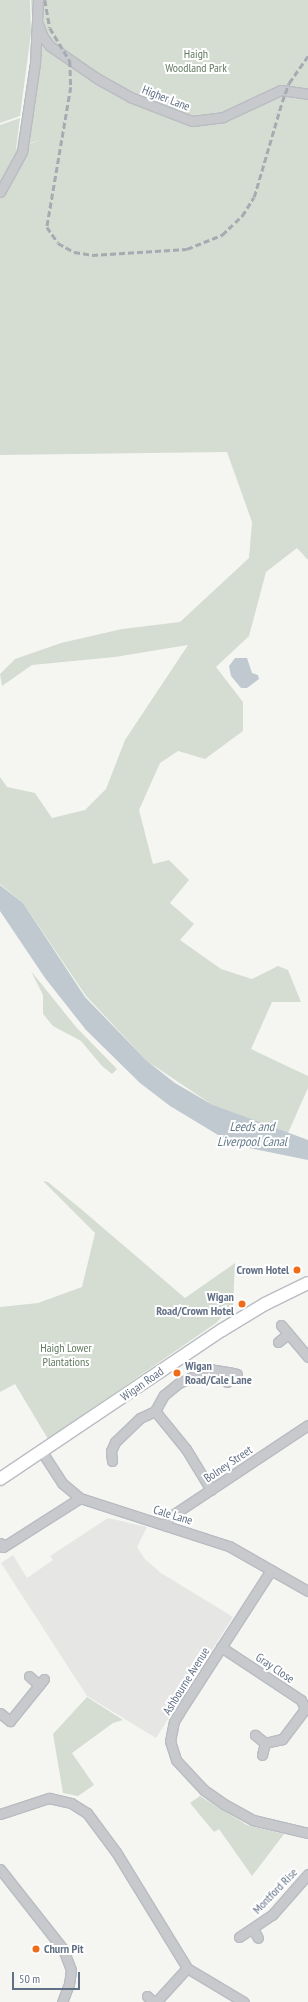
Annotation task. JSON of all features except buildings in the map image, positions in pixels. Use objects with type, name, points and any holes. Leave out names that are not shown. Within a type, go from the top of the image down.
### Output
[{"type":"main road","name":"Wigan Road","points":[[0,1479],[222,1330],[265,1304],[308,1283]]},
{"type":"street","points":[[0,192],[22,152],[38,24],[38,0]]},
{"type":"street","name":"Higher Lane","points":[[38,24],[43,37],[50,46],[98,79],[130,97],[192,121],[223,117],[281,90],[308,94]]},
{"type":"street","points":[[281,1325],[308,1357]]},
{"type":"street","points":[[278,1342],[288,1334]]},
{"type":"street","points":[[112,1461],[108,1450],[140,1418],[155,1411],[164,1395],[179,1383],[209,1369],[233,1373],[227,1382]]},
{"type":"street","points":[[155,1411],[186,1449],[211,1490]]},
{"type":"street","name":"Bolney Street","points":[[166,1526],[168,1518],[308,1425]]},
{"type":"street","name":"Cale Lane","points":[[42,1452],[62,1482],[80,1498],[229,1546],[308,1591]]},
{"type":"street","points":[[1,1545],[80,1498]]},
{"type":"street","name":"Ashbourne Avenue","points":[[271,1570],[174,1722],[170,1741],[176,1760],[204,1790],[238,1812],[265,1824],[308,1833]]},
{"type":"street","name":"Gray Close","points":[[221,1647],[301,1700],[305,1709],[282,1739],[265,1743]]},
{"type":"street","points":[[0,1713],[8,1723],[41,1682],[29,1676]]},
{"type":"street","points":[[255,1735],[265,1743],[262,1755]]},
{"type":"street","points":[[0,1814],[49,1798],[71,1803],[87,1813],[116,1852],[187,1968],[244,2002]]},
{"type":"street","points":[[0,1869],[63,1949],[71,1970],[69,1984],[62,2002]]},
{"type":"street","name":"Montford Rise","points":[[239,1937],[253,1929],[280,1907],[308,1874]]},
{"type":"street","points":[[253,1929],[258,1938]]},
{"type":"street","points":[[152,2000],[187,1968]]},
{"type":"shaded area","points":[[108,1518],[147,1527],[137,1547],[145,1559],[161,1573],[233,1617],[156,1738],[87,1696],[1,1563],[13,1555],[27,1578],[53,1560],[50,1556]]},
{"type":"green space","points":[[0,0],[30,0],[31,33],[20,116],[0,123]]},
{"type":"green space","name":"Haigh Woodland Park","points":[[31,0],[308,0],[308,560],[297,548],[266,572],[249,636],[216,667],[243,702],[243,731],[205,759],[178,751],[160,763],[139,810],[153,864],[169,860],[189,880],[170,903],[194,924],[180,940],[221,969],[252,979],[278,966],[288,970],[301,1002],[272,1002],[251,1049],[308,1076],[308,1088],[288,1133],[211,1104],[147,1061],[86,996],[23,903],[0,884],[0,777],[7,787],[35,793],[52,818],[85,810],[106,789],[125,740],[188,645],[115,657],[32,665],[2,686],[0,674],[15,659],[61,643],[122,629],[180,622],[249,558],[252,522],[227,452],[0,455],[0,125],[20,118],[16,149],[40,140],[17,147],[30,68],[33,33]]},
{"type":"green space","points":[[31,971],[76,1027],[117,1069],[112,1074],[102,1066],[81,1041],[53,1026],[43,1014],[43,995]]},
{"type":"green space","name":"Haigh Lower Plantations","points":[[43,1181],[48,1182],[81,1209],[185,1298],[235,1263],[233,1305],[216,1323],[48,1439],[15,1384],[0,1392],[0,1307],[38,1303],[82,1287],[95,1233]]},
{"type":"green space","points":[[87,1697],[123,1720],[113,1723],[72,1753],[94,1785],[78,1796],[63,1793],[53,1734]]},
{"type":"green space","points":[[200,1796],[247,1825],[284,1834],[252,1876],[219,1829],[214,1832],[190,1803]]},
{"type":"water","points":[[235,658],[247,658],[252,673],[258,675],[259,679],[247,688],[241,688],[231,676],[229,666]]},
{"type":"water","name":"Leeds and Liverpool Canal","points":[[0,885],[23,903],[85,997],[147,1061],[175,1083],[211,1104],[308,1140],[308,1160],[249,1148],[223,1138],[170,1106],[140,1083],[86,1030],[45,978],[0,911]]},
{"type":"railway","points":[[45,0],[50,28],[70,61],[71,87],[47,227],[58,243],[74,252],[92,255],[187,249],[222,235],[242,216],[254,197],[289,83],[308,56]]},
{"type":"place","name":"Crown Hotel","points":[[297,1270]]},
{"type":"place","name":"Wigan Road/Crown Hotel","points":[[242,1304]]},
{"type":"place","name":"Wigan Road/Cale Lane","points":[[177,1373]]},
{"type":"place","name":"Churn Pit","points":[[36,1949]]}]
